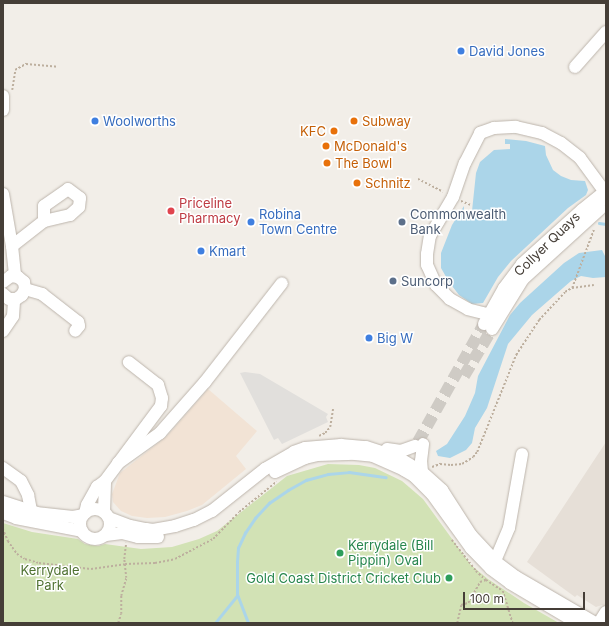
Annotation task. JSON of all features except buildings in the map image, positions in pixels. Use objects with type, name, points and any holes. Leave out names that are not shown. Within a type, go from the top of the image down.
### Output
[{"type":"street","points":[[575,67],[606,32]]},
{"type":"street","points":[[3,110],[7,96]]},
{"type":"street","points":[[491,321],[450,299],[436,285],[427,265],[426,254],[430,236],[453,197],[465,164],[480,133],[494,128],[526,128],[550,136],[561,143],[580,158],[606,192],[594,214]]},
{"type":"street","name":"Collyer Quays","points":[[491,321],[504,288],[522,264],[582,210],[606,192]]},
{"type":"street","points":[[3,194],[12,246],[14,276]]},
{"type":"street","name":"Collyer Quays","points":[[491,321],[523,279],[594,214],[606,205]]},
{"type":"street","points":[[12,246],[44,221]]},
{"type":"street","points":[[3,282],[7,277],[14,276],[21,279],[25,288],[42,294],[78,322],[79,326],[75,331]]},
{"type":"street","points":[[118,463],[160,433],[205,382],[282,283]]},
{"type":"street","points":[[3,294],[9,299],[14,300],[22,295],[25,288]]},
{"type":"street","points":[[3,331],[13,316],[14,300]]},
{"type":"street","points":[[130,362],[158,385],[162,398],[160,406],[118,463],[95,490],[80,523],[82,531],[89,538],[102,538],[106,535],[122,533],[138,537],[154,537],[171,535],[194,528],[222,514],[270,475],[295,462],[311,457],[355,454],[367,455],[426,470]]},
{"type":"street","points":[[3,502],[31,512],[54,516],[73,517],[92,510],[130,526],[154,530],[175,526],[194,520],[212,511],[265,469],[294,452],[305,448],[341,444],[358,445],[374,449],[407,465],[414,476],[432,494],[471,548],[494,566],[516,577],[595,623]]},
{"type":"street","points":[[419,444],[421,461],[426,470],[442,490],[471,535],[494,566],[510,583],[577,623]]},
{"type":"street","points":[[374,449],[380,447],[401,451],[419,444]]},
{"type":"street","points":[[407,465],[419,444]]},
{"type":"street","points":[[494,566],[508,528],[522,454]]},
{"type":"street","points":[[3,468],[21,481],[28,495],[31,512]]},
{"type":"street","points":[[104,481],[106,515],[110,527],[106,535]]},
{"type":"street","points":[[3,513],[16,518],[82,531]]},
{"type":"street","points":[[599,623],[606,612]]},
{"type":"path","points":[[7,96],[15,70],[26,64],[58,67]]},
{"type":"path","points":[[572,288],[589,240]]},
{"type":"path","points":[[426,470],[440,464],[451,466],[462,464],[473,457],[484,436],[516,355],[539,320],[565,292],[572,288],[594,285]]},
{"type":"path","points":[[313,438],[325,433],[330,427],[333,409]]},
{"type":"path","points":[[118,623],[121,614],[121,596],[126,578],[124,559],[126,540]]},
{"type":"path","points":[[457,623],[461,605],[468,603],[480,582],[486,580],[503,591],[512,623]]},
{"type":"shaded area","points":[[245,372],[260,374],[328,414],[326,417],[328,422],[282,444],[278,438],[274,440],[240,373]]},
{"type":"shaded area","points":[[208,389],[257,431],[236,456],[246,469],[202,505],[187,511],[165,517],[147,518],[132,516],[121,511],[113,502],[112,494],[120,473],[167,436]]},
{"type":"shaded area","points":[[606,442],[606,608],[602,605],[596,607],[577,595],[575,597],[527,562]]},
{"type":"green space","name":"Kerrydale Park","points":[[328,464],[359,465],[375,468],[402,481],[423,499],[471,565],[488,579],[524,603],[559,623],[3,622],[3,523],[32,532],[78,539],[85,544],[98,546],[105,544],[141,549],[172,547],[199,539],[217,531],[287,476]]},
{"type":"water","points":[[505,139],[526,141],[545,146],[546,155],[553,170],[561,176],[571,180],[585,181],[588,190],[586,195],[568,208],[511,261],[498,277],[483,303],[472,304],[459,295],[449,282],[441,268],[441,253],[452,225],[464,206],[464,215],[470,217],[476,173],[480,162],[494,150],[510,149],[510,144],[505,144]]},
{"type":"water","points":[[602,250],[606,258],[606,277],[593,278],[581,276],[571,281],[532,315],[508,344],[487,408],[475,428],[472,443],[466,450],[450,458],[438,456],[436,451],[447,444],[465,416],[475,393],[478,376],[510,315],[520,303],[564,263],[579,253]]},
{"type":"waterway","points":[[599,223],[606,224]]},
{"type":"waterway","points":[[248,623],[237,595],[238,548],[245,533],[255,518],[269,503],[306,480],[328,474],[349,472],[386,477]]},
{"type":"waterway","points":[[215,623],[237,596]]},
{"type":"tunnel","points":[[418,442],[484,324]]},
{"type":"tunnel","points":[[464,376],[492,329]]},
{"type":"place","name":"David Jones","points":[[461,51]]},
{"type":"place","name":"Woolworths","points":[[95,121]]},
{"type":"place","name":"Subway","points":[[354,121]]},
{"type":"place","name":"KFC","points":[[334,131]]},
{"type":"place","name":"McDonald's","points":[[326,146]]},
{"type":"place","name":"The Bowl","points":[[327,163]]},
{"type":"place","name":"Schnitz","points":[[357,183]]},
{"type":"place","name":"Priceline Pharmacy","points":[[171,211]]},
{"type":"place","name":"Robina Town Centre","points":[[251,222]]},
{"type":"place","name":"Commonwealth Bank","points":[[402,222]]},
{"type":"place","name":"Kmart","points":[[201,251]]},
{"type":"place","name":"Suncorp","points":[[393,281]]},
{"type":"place","name":"Big W","points":[[369,338]]},
{"type":"place","name":"Kerrydale (Bill Pippin) Oval","points":[[340,553]]},
{"type":"place","name":"Gold Coast District Cricket Club","points":[[449,578]]}]
